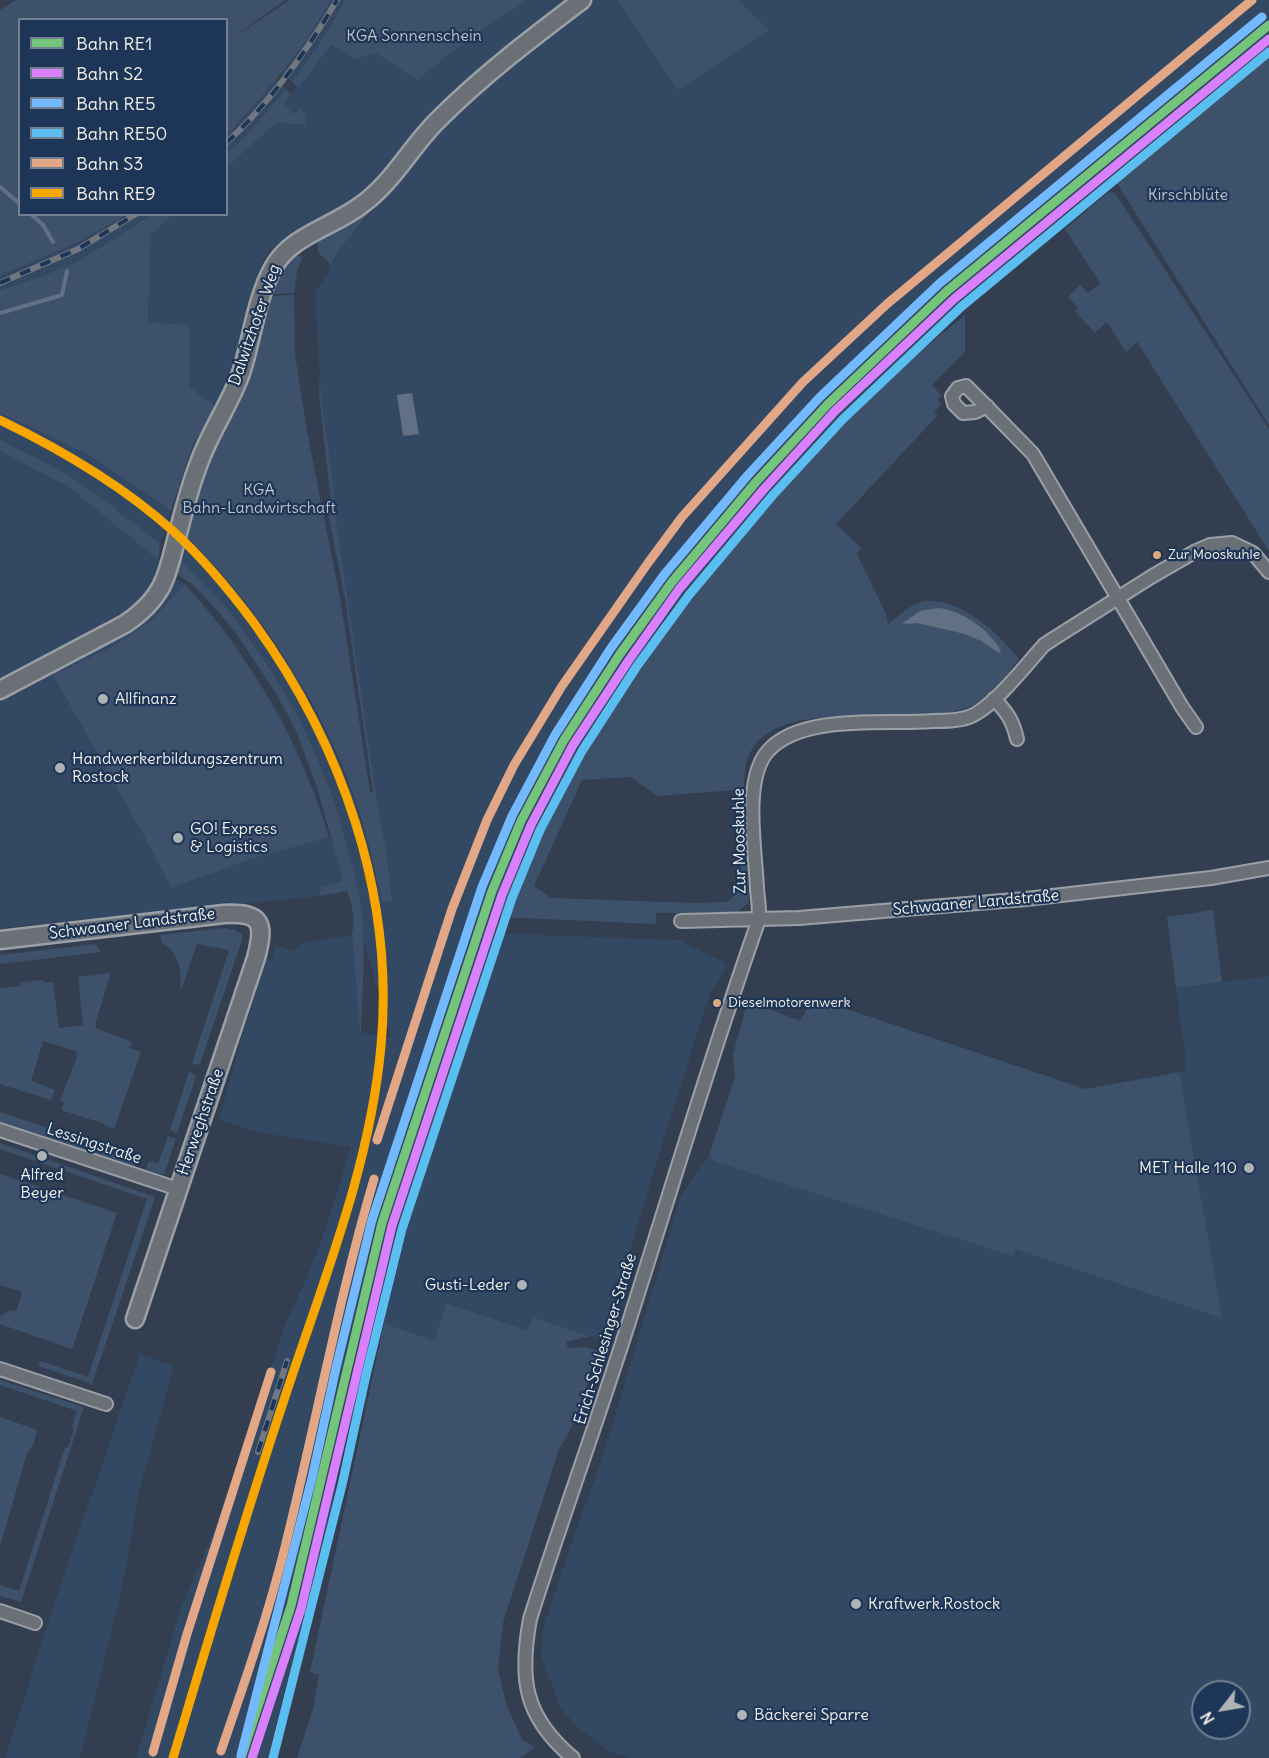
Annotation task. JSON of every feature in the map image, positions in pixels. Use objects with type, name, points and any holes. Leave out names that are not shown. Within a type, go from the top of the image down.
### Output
[{"type":"street","name":"Dalwitzhofer Weg","points":[[0,690],[125,624],[137,615],[157,593],[175,546],[199,462],[240,373],[262,297],[279,258],[290,248],[362,206],[395,172],[438,120],[496,68],[582,0]]},
{"type":"street","points":[[987,406],[1033,454],[1196,727]]},
{"type":"street","name":"Zur Mooskuhle","points":[[759,920],[753,824],[754,794],[759,768],[771,747],[796,732],[815,727],[957,720],[978,713],[1044,645],[1196,550],[1210,545],[1232,543],[1253,553],[1269,572]]},
{"type":"street","points":[[994,699],[1008,713],[1017,739]]},
{"type":"street","name":"Schwaaner Landstraße","points":[[681,921],[799,918],[1026,899],[1211,878],[1269,868]]},
{"type":"street","name":"Schwaaner Landstraße","points":[[0,940],[224,914],[241,913],[253,916],[260,924]]},
{"type":"street","name":"Erich-Schlesinger-Straße","points":[[573,1758],[557,1745],[544,1729],[537,1718],[528,1693],[524,1665],[530,1619],[612,1374],[694,1108],[759,920]]},
{"type":"street","name":"Herweghstraße","points":[[135,1318],[256,958],[262,935],[260,924]]},
{"type":"street","name":"Lessingstraße","points":[[0,1130],[178,1189]]},
{"type":"street","points":[[0,1369],[106,1404]]},
{"type":"street","points":[[0,1611],[35,1623]]},
{"type":"shaded area","points":[[331,0],[345,0],[319,45],[292,82],[282,73],[308,38]]},
{"type":"shaded area","points":[[528,0],[568,0],[490,60],[431,119],[386,172],[357,200],[271,248],[262,263],[236,363],[216,406],[189,388],[189,325],[148,322],[151,234],[171,216],[228,216],[228,166],[276,123],[305,125],[301,110],[293,114],[284,103],[330,45],[354,59],[377,54],[417,79],[472,36]]},
{"type":"shaded area","points":[[595,0],[1269,0],[1269,39],[1057,216],[965,310],[861,401],[756,513],[690,594],[554,799],[515,874],[498,917],[487,933],[678,940],[724,962],[726,967],[710,993],[603,1340],[533,1317],[527,1330],[446,1303],[434,1341],[384,1323],[385,1274],[402,1210],[374,1283],[349,1378],[337,1439],[344,1441],[321,1569],[308,1629],[272,1758],[136,1758],[181,1608],[215,1528],[284,1327],[325,1231],[351,1147],[256,1132],[219,1120],[241,1040],[267,960],[273,959],[276,945],[295,952],[301,943],[352,935],[360,1032],[391,1038],[363,936],[358,890],[344,833],[327,780],[309,738],[279,681],[246,632],[178,558],[186,536],[241,597],[296,675],[331,742],[355,800],[382,900],[392,902],[387,855],[376,795],[334,506],[335,498],[321,394],[315,292],[329,271],[336,254],[443,129],[470,103]]},
{"type":"shaded area","points":[[276,80],[286,89],[246,136],[228,153],[228,135]]},
{"type":"shaded area","points":[[124,216],[149,216],[82,259],[48,274],[0,290],[0,276],[78,242]]},
{"type":"shaded area","points":[[412,393],[419,434],[403,436],[397,395]]},
{"type":"shaded area","points":[[0,413],[89,455],[171,511],[160,544],[122,516],[114,506],[0,439]]},
{"type":"shaded area","points":[[0,451],[70,488],[158,560],[164,578],[174,578],[185,584],[209,611],[232,640],[279,714],[318,802],[344,881],[320,887],[319,896],[0,928]]},
{"type":"shaded area","points":[[938,608],[956,613],[974,622],[990,636],[1001,651],[999,653],[965,634],[917,623],[903,623],[920,611]]},
{"type":"shaded area","points":[[1269,976],[1269,1758],[631,1758],[610,1752],[574,1724],[559,1705],[541,1655],[543,1629],[603,1457],[681,1195],[709,1156],[735,1077],[733,1054],[748,1001],[800,1021],[814,998],[1085,1089],[1187,1070],[1176,988]]},
{"type":"shaded area","points":[[140,1354],[174,1366],[138,1495],[122,1588],[80,1758],[5,1758],[54,1605]]},
{"type":"green space","points":[[16,0],[285,0],[231,39],[290,0],[331,0],[308,38],[279,76],[228,135],[228,18],[18,18],[18,216],[124,216],[78,242],[0,276],[0,10]]},
{"type":"green space","name":"KGA Sonnenschein","points":[[345,0],[528,0],[472,36],[417,80],[377,54],[354,59],[331,45],[298,88],[292,82],[319,45]]},
{"type":"green space","points":[[618,0],[737,0],[769,30],[678,90]]},
{"type":"green space","name":"Kirschblüte","points":[[1269,45],[1269,425],[1116,182],[1226,80]]},
{"type":"green space","points":[[286,89],[291,94],[284,103],[293,114],[301,109],[305,116],[305,125],[276,123],[228,166],[228,153],[246,136]]},
{"type":"green space","points":[[1109,192],[1115,193],[1269,429],[1269,551],[1137,342],[1126,352],[1107,322],[1095,333],[1075,311],[1078,308],[1068,297],[1080,284],[1088,293],[1100,283],[1065,229]]},
{"type":"green space","points":[[379,201],[336,254],[331,265],[318,252],[317,241]]},
{"type":"green space","points":[[149,216],[171,216],[151,234],[148,322],[189,325],[189,387],[216,406],[192,447],[171,511],[89,455],[0,413],[0,290],[48,274],[82,259]]},
{"type":"green space","points":[[293,255],[303,257],[297,272],[294,293],[272,294],[280,272]]},
{"type":"green space","name":"KGA Bahn-Landwirtschaft","points":[[294,295],[295,355],[307,431],[341,604],[370,791],[373,793],[345,598],[327,508],[331,502],[319,394],[320,371],[335,498],[334,506],[376,795],[387,855],[392,902],[382,901],[355,799],[341,763],[306,692],[263,625],[239,594],[186,536],[206,460],[269,296]]},
{"type":"green space","points":[[965,315],[965,352],[932,385],[941,395],[937,400],[941,404],[934,413],[937,416],[836,524],[861,548],[857,554],[886,614],[888,624],[912,606],[922,602],[941,602],[954,606],[991,629],[1019,659],[1008,674],[983,700],[967,708],[943,713],[812,719],[783,726],[760,739],[747,761],[744,778],[744,807],[735,790],[657,796],[631,777],[582,780],[534,886],[551,898],[728,902],[742,887],[738,823],[744,815],[749,902],[737,912],[656,913],[656,924],[498,917],[515,874],[554,799],[690,594],[756,513],[861,401]]},
{"type":"green space","points":[[0,439],[68,475],[114,506],[122,516],[160,544],[158,560],[70,488],[0,451]]},
{"type":"green space","points":[[178,558],[225,607],[271,669],[304,729],[331,791],[350,857],[361,907],[364,958],[361,1033],[352,935],[352,907],[347,891],[319,896],[320,887],[343,881],[317,787],[296,731],[277,695],[237,635],[193,585],[174,572]]},
{"type":"green space","points":[[185,584],[231,641],[271,703],[304,768],[329,837],[248,860],[171,888],[146,839],[53,675],[114,646],[151,621]]},
{"type":"green space","points":[[1213,910],[1222,982],[1176,988],[1167,917]]},
{"type":"green space","points":[[225,928],[235,930],[242,935],[242,940],[200,1064],[195,1065],[192,1063],[229,950],[197,944],[182,988],[178,962],[172,951],[162,943],[160,935]]},
{"type":"green space","points":[[96,944],[101,952],[0,964],[0,955]]},
{"type":"green space","points":[[111,973],[95,1024],[96,1028],[132,1042],[130,1048],[141,1052],[114,1129],[61,1110],[64,1102],[60,1100],[77,1057],[76,1051],[43,1041],[31,1081],[55,1090],[51,1100],[0,1084],[0,988],[21,986],[21,982],[43,980],[44,983],[53,982],[59,1028],[83,1025],[78,977]]},
{"type":"green space","points":[[814,998],[1085,1089],[1179,1073],[1222,1318],[1016,1249],[1013,1256],[713,1161],[709,1156],[735,1077],[733,1054],[748,1001],[800,1021]]},
{"type":"green space","points":[[189,1072],[196,1077],[177,1133],[170,1130]]},
{"type":"green space","points":[[0,1112],[138,1158],[135,1167],[0,1123]]},
{"type":"green space","points":[[168,1136],[176,1139],[164,1175],[146,1169],[149,1161],[158,1164]]},
{"type":"green space","points":[[0,1143],[155,1197],[92,1384],[38,1366],[40,1361],[88,1377],[147,1199],[0,1149]]},
{"type":"green space","points":[[0,1174],[117,1213],[72,1349],[0,1324],[0,1316],[17,1310],[22,1292],[0,1285]]},
{"type":"green space","points":[[446,1303],[527,1330],[533,1317],[590,1336],[566,1342],[568,1348],[587,1347],[598,1351],[575,1421],[559,1449],[503,1623],[498,1670],[506,1704],[522,1740],[535,1747],[520,1758],[297,1758],[313,1709],[319,1675],[310,1672],[384,1323],[434,1341]]},
{"type":"green space","points":[[0,1380],[84,1407],[21,1602],[0,1596],[0,1585],[19,1591],[65,1447],[68,1448],[77,1411],[0,1385]]},
{"type":"green space","points":[[0,1417],[37,1430],[34,1444],[27,1453],[0,1547]]},
{"type":"waterway","points":[[0,187],[18,202]]},
{"type":"waterway","points":[[33,216],[43,225],[53,242]]},
{"type":"waterway","points":[[0,313],[62,295],[67,271]]},
{"type":"railway","points":[[228,141],[258,111],[287,76],[337,0]]},
{"type":"railway","points":[[0,283],[78,249],[133,216]]},
{"type":"railway","points":[[258,1452],[287,1361]]},
{"type":"rail line","name":"S3","points":[[377,1140],[452,909],[487,820],[514,765],[562,686],[682,517],[803,382],[887,304],[1252,0]]},
{"type":"rail line","name":"RE5","points":[[241,1755],[312,1478],[372,1220],[482,887],[512,816],[555,735],[611,648],[664,575],[748,475],[820,397],[940,283],[1262,17]]},
{"type":"rail line","name":"RE1","points":[[241,1758],[291,1606],[382,1223],[492,891],[521,821],[564,740],[620,654],[672,582],[756,482],[828,404],[947,291],[1269,25]]},
{"type":"rail line","name":"S2","points":[[252,1758],[301,1609],[392,1226],[502,895],[531,825],[573,745],[680,588],[764,489],[835,411],[954,299],[1269,39]]},
{"type":"rail line","name":"RE50","points":[[273,1758],[342,1485],[402,1229],[512,898],[540,830],[582,751],[637,666],[689,595],[772,496],[843,419],[961,307],[1269,52]]},
{"type":"rail line","name":"RE9","points":[[0,420],[91,470],[133,498],[184,541],[226,587],[254,623],[285,670],[313,719],[337,771],[356,824],[370,878],[379,933],[383,989],[381,1046],[367,1136],[343,1225],[255,1489],[173,1758]]},
{"type":"rail line","name":"S3","points":[[221,1751],[278,1573],[349,1270],[374,1179]]},
{"type":"rail line","name":"S3","points":[[153,1752],[187,1634],[271,1372]]},
{"type":"place","name":"Zur Mooskuhle","points":[[1157,555]]},
{"type":"place","name":"Allfinanz","points":[[103,699]]},
{"type":"place","name":"Handwerkerbildungszentrum Rostock","points":[[60,768]]},
{"type":"place","name":"GO! Express & Logistics","points":[[178,838]]},
{"type":"place","name":"Dieselmotorenwerk","points":[[717,1003]]},
{"type":"place","name":"Alfred Beyer","points":[[42,1156]]},
{"type":"place","name":"MET Halle 110","points":[[1249,1168]]},
{"type":"place","name":"Gusti-Leder","points":[[522,1285]]},
{"type":"place","name":"Kraftwerk.Rostock","points":[[856,1604]]},
{"type":"place","name":"Bäckerei Sparre","points":[[742,1715]]}]
